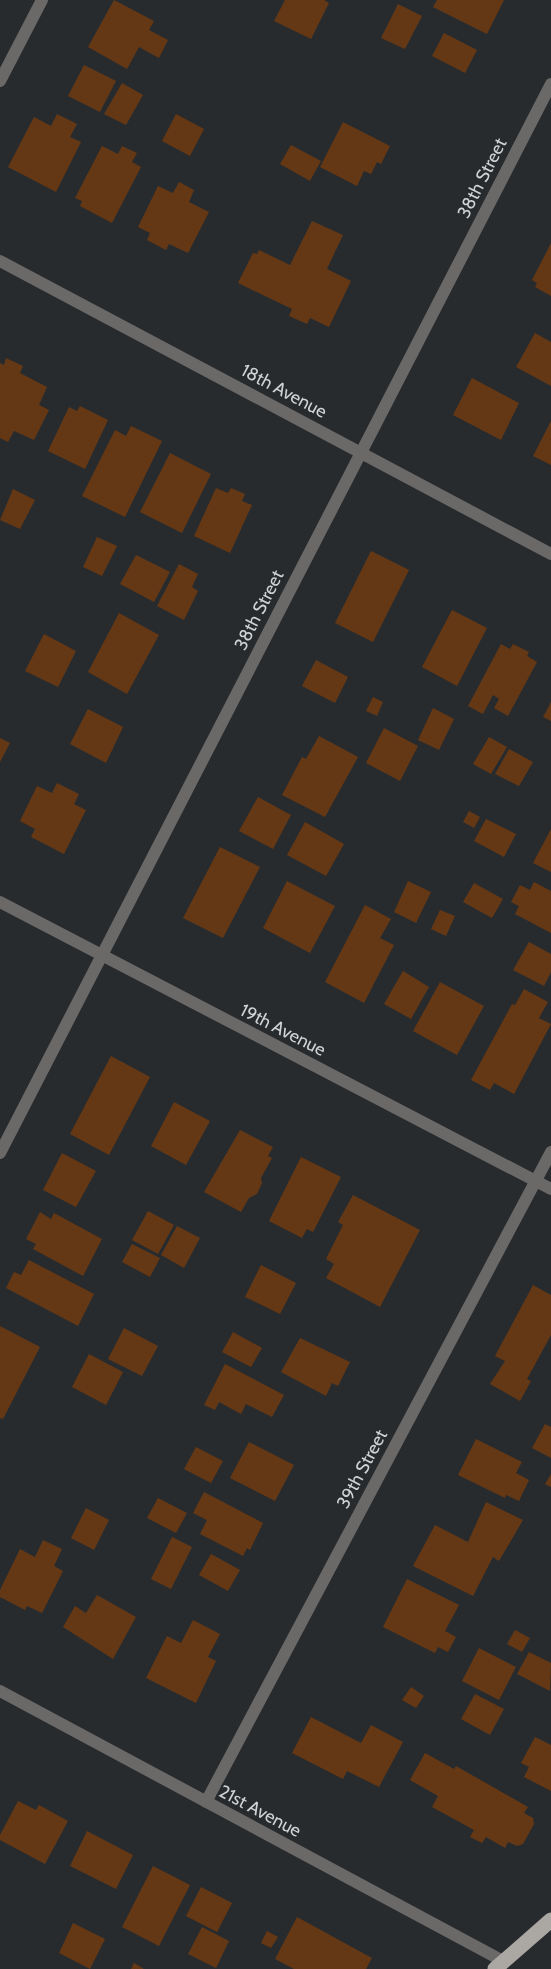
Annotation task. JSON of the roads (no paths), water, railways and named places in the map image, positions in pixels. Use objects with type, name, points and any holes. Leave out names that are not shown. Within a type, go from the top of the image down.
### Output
[{"type":"main road","points":[[499,1965],[551,1920]]},
{"type":"street","points":[[0,81],[42,0]]},
{"type":"street","name":"38th Street","points":[[0,1153],[551,84]]},
{"type":"street","name":"18th Avenue","points":[[0,261],[551,554]]},
{"type":"street","name":"19th Avenue","points":[[0,903],[551,1189]]},
{"type":"street","name":"39th Street","points":[[206,1802],[551,1152]]},
{"type":"street","name":"21st Avenue","points":[[0,1691],[206,1802],[499,1965]]}]
